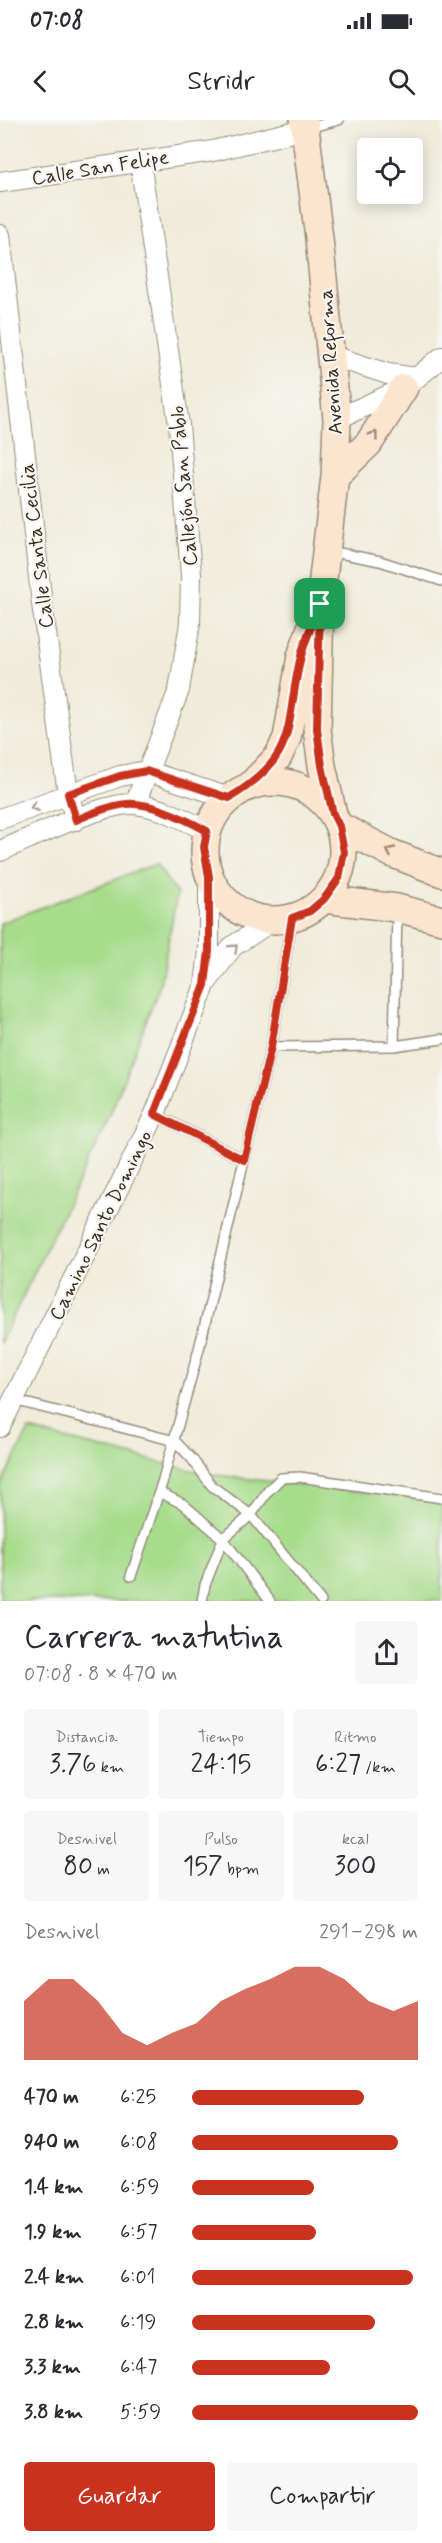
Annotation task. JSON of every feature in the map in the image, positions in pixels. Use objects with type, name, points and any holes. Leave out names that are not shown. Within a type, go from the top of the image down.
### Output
[{"type":"street","name":"Calle San Felipe","points":[[0,182],[213,151],[305,124]]},
{"type":"street","name":"Avenida Reforma","points":[[305,124],[332,356],[337,419],[335,476],[320,604],[317,729],[322,766],[336,820]]},
{"type":"street","name":"Callejón San Pablo","points":[[135,804],[179,690],[190,623],[191,575],[179,425],[140,160]]},
{"type":"street","name":"Calle Santa Cecilia","points":[[0,235],[42,604],[68,794],[76,820]]},
{"type":"street","points":[[332,356],[410,383]]},
{"type":"street","points":[[337,419],[410,383],[442,357]]},
{"type":"street","points":[[335,476],[369,443],[410,383]]},
{"type":"street","name":"Avenida Reforma","points":[[239,792],[278,757],[287,738],[301,656],[320,604]]},
{"type":"street","points":[[0,819],[120,776],[146,771],[239,792]]},
{"type":"street","points":[[336,820],[344,852],[339,878],[324,899],[310,911],[282,920],[252,918],[234,909],[220,895],[209,877],[205,855],[207,831],[216,813],[239,792],[273,781],[296,785],[317,796],[336,820],[391,853],[442,873]]},
{"type":"street","points":[[0,851],[111,807],[135,804],[184,819],[207,831]]},
{"type":"street","name":"Camino Santo Domingo","points":[[205,985],[209,951],[209,877]]},
{"type":"street","points":[[324,899],[397,908],[442,920]]},
{"type":"street","name":"Camino Santo Domingo","points":[[0,1427],[154,1114],[205,985],[233,946],[282,920]]},
{"type":"lane","points":[[305,124],[339,120]]},
{"type":"lane","points":[[327,550],[380,561],[442,580]]},
{"type":"lane","points":[[394,1046],[397,908]]},
{"type":"lane","points":[[130,1576],[175,1441],[271,1047],[282,920]]},
{"type":"lane","points":[[271,1047],[394,1046],[442,1039]]},
{"type":"lane","points":[[154,1114],[244,1160]]},
{"type":"lane","points":[[14,1400],[175,1441],[212,1486],[251,1515],[321,1601]]},
{"type":"lane","points":[[202,1601],[205,1585],[223,1539],[251,1515],[267,1491],[281,1478],[300,1477],[442,1498]]},
{"type":"lane","points":[[159,1492],[190,1509],[223,1539],[270,1601]]},
{"type":"green space","points":[[156,864],[177,894],[160,985],[109,1118],[0,1344],[0,923]]},
{"type":"green space","points":[[29,1430],[207,1474],[442,1501],[442,1601],[0,1601],[0,1487]]},
{"type":"route","points":[[320,604],[317,729],[322,766],[344,852],[339,878],[324,899],[310,911],[292,918],[271,1047],[244,1160],[154,1114],[205,985],[209,951],[209,877],[204,847],[207,831],[184,819],[135,804],[111,807],[76,820],[68,794],[130,773],[146,771],[229,798],[249,786],[278,757],[287,738],[301,656],[320,604]]}]
